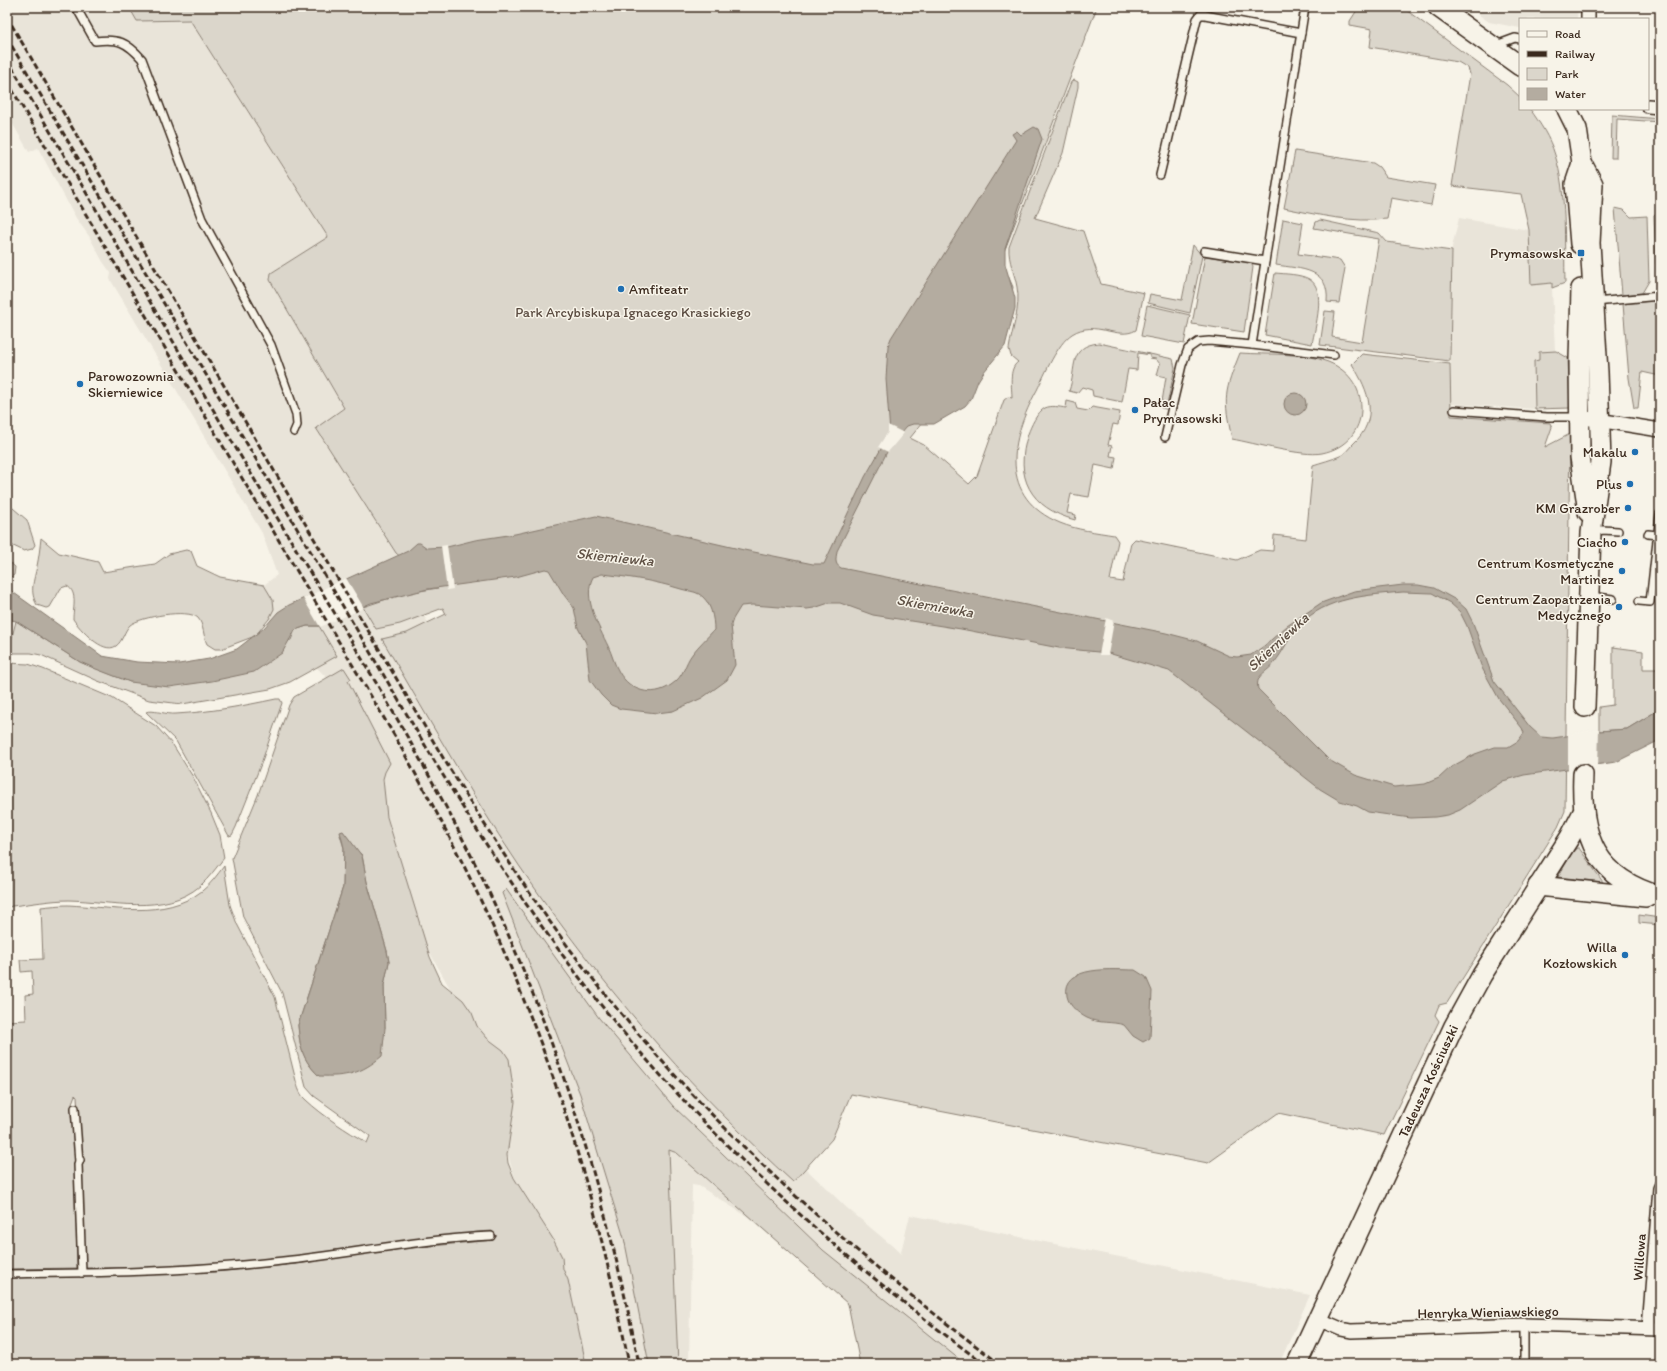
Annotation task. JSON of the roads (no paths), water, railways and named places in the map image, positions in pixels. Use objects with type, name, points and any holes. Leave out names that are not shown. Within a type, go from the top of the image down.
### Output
[{"type":"street","points":[[1438,7],[1519,65]]},
{"type":"street","points":[[1588,7],[1588,18]]},
{"type":"street","points":[[1649,106],[1660,107]]},
{"type":"street","points":[[1568,110],[1577,129],[1582,162],[1593,184],[1590,243],[1600,420],[1601,462],[1591,533],[1585,708]]},
{"type":"street","points":[[1582,162],[1575,184],[1582,280],[1579,358],[1580,462],[1591,533]]},
{"type":"street","points":[[1579,417],[1660,430]]},
{"type":"street","points":[[1583,774],[1582,796],[1585,826],[1590,840],[1601,859],[1614,873],[1630,886],[1660,897]]},
{"type":"street","name":"Tadeusza Kościuszki","points":[[1297,1364],[1454,1026],[1482,975],[1570,837],[1584,810]]},
{"type":"street","points":[[1538,886],[1630,896],[1660,897]]},
{"type":"street","name":"Willowa","points":[[1655,1329],[1660,1188]]},
{"type":"street","name":"Henryka Wieniawskiego","points":[[1318,1319],[1340,1329],[1351,1331],[1524,1325],[1655,1329]]},
{"type":"lane","points":[[76,7],[95,41],[111,39],[122,42],[134,49],[142,58],[202,219],[276,355],[296,414],[297,425],[294,432]]},
{"type":"lane","points":[[1252,345],[1305,7]]},
{"type":"lane","points":[[1160,175],[1197,19],[1200,15],[1301,33]]},
{"type":"lane","points":[[1492,46],[1515,38],[1519,39]]},
{"type":"lane","points":[[1204,252],[1265,261]]},
{"type":"lane","points":[[1593,303],[1660,296]]},
{"type":"lane","points":[[1166,437],[1182,365],[1188,349],[1198,342],[1209,341],[1252,345],[1334,355]]},
{"type":"lane","points":[[1454,410],[1547,417],[1579,417]]},
{"type":"lane","points":[[1639,601],[1650,602],[1660,514]]},
{"type":"lane","points":[[1591,533],[1603,530],[1618,531]]},
{"type":"lane","points":[[1648,534],[1657,535]]},
{"type":"lane","points":[[1588,596],[1613,598]]},
{"type":"lane","points":[[75,1108],[79,1161],[82,1273]]},
{"type":"lane","points":[[7,1274],[82,1273],[221,1267],[275,1262],[435,1240],[491,1236]]},
{"type":"lane","points":[[1524,1325],[1524,1364]]},
{"type":"water","name":"Skierniewka","points":[[1034,127],[1038,129],[1042,139],[1005,249],[1005,264],[1015,298],[1015,308],[1005,346],[983,373],[971,399],[965,406],[934,424],[913,424],[907,426],[900,434],[887,452],[837,551],[837,565],[841,568],[1166,633],[1197,641],[1229,656],[1237,657],[1251,655],[1287,626],[1321,603],[1354,591],[1403,585],[1418,585],[1434,588],[1456,600],[1466,609],[1473,623],[1494,681],[1530,727],[1541,737],[1553,738],[1599,731],[1627,729],[1660,709],[1660,740],[1616,762],[1524,775],[1503,781],[1460,810],[1448,815],[1411,818],[1368,812],[1357,806],[1340,801],[1320,789],[1169,671],[1108,653],[1059,648],[961,629],[873,615],[840,603],[829,603],[807,609],[752,605],[741,606],[731,625],[735,665],[727,680],[702,698],[673,711],[657,713],[621,709],[611,705],[601,695],[590,680],[586,643],[578,628],[574,608],[564,595],[549,570],[545,569],[516,577],[428,589],[371,603],[319,626],[307,626],[295,630],[282,653],[254,672],[212,681],[169,687],[130,682],[96,669],[80,662],[16,621],[7,619],[7,588],[102,656],[137,662],[179,664],[209,659],[237,649],[264,628],[278,612],[289,605],[408,551],[417,543],[420,543],[427,548],[447,547],[596,516],[744,550],[813,564],[824,564],[865,477],[890,433],[886,379],[888,346],[891,338],[1016,140],[1012,134],[1017,131],[1021,135]],"holes":[[[602,574],[632,578],[693,592],[703,597],[709,605],[714,630],[693,653],[682,674],[671,685],[664,689],[649,692],[635,688],[629,684],[619,672],[596,621],[589,594],[593,577]],[[1403,592],[1432,593],[1450,603],[1460,612],[1467,626],[1482,668],[1499,699],[1522,728],[1524,733],[1518,741],[1508,747],[1495,747],[1475,754],[1451,767],[1439,778],[1425,784],[1394,787],[1355,775],[1329,760],[1258,689],[1258,680],[1278,658],[1296,629],[1310,616],[1322,608],[1362,596]]]},
{"type":"water","points":[[1295,393],[1303,396],[1306,404],[1303,412],[1295,415],[1287,412],[1284,404],[1287,396]]},
{"type":"water","points":[[343,831],[362,856],[367,882],[387,951],[389,962],[384,985],[385,1028],[382,1056],[374,1062],[360,1071],[353,1073],[337,1076],[319,1076],[305,1058],[301,1047],[298,1025],[343,887],[344,848],[340,832]]},
{"type":"water","points":[[1135,970],[1146,977],[1152,991],[1150,1038],[1143,1042],[1133,1036],[1124,1025],[1096,1021],[1084,1016],[1075,1009],[1068,1000],[1067,986],[1072,978],[1091,971]]},
{"type":"railway","points":[[7,17],[442,756],[497,843],[555,929],[597,984],[641,1037],[736,1139],[838,1234],[891,1279],[1000,1364]]},
{"type":"railway","points":[[7,38],[435,762],[495,858],[559,950],[605,1010],[647,1060],[690,1108],[736,1154],[783,1199],[832,1242],[933,1325],[984,1364]]},
{"type":"railway","points":[[7,59],[380,690],[440,795],[468,849],[494,903],[518,959],[562,1072],[580,1129],[613,1246],[639,1364]]},
{"type":"railway","points":[[7,81],[394,735],[430,800],[481,900],[511,968],[558,1091],[586,1181],[598,1226],[620,1318],[629,1364]]},
{"type":"place","name":"Prymasowska","points":[[1581,253]]},
{"type":"place","name":"Amfiteatr","points":[[621,289]]},
{"type":"place","name":"Parowozownia Skierniewice","points":[[80,384]]},
{"type":"place","name":"Pałac Prymasowski","points":[[1135,410]]},
{"type":"place","name":"Makalu","points":[[1635,452]]},
{"type":"place","name":"Plus","points":[[1630,484]]},
{"type":"place","name":"KM Grazrober","points":[[1628,508]]},
{"type":"place","name":"Ciacho","points":[[1625,542]]},
{"type":"place","name":"Centrum Kosmetyczne Martinez","points":[[1622,571]]},
{"type":"place","name":"Centrum Zaopatrzenia Medycznego","points":[[1619,607]]},
{"type":"place","name":"Willa Kozłowskich","points":[[1625,955]]},
{"type":"park label","name":"Park Arcybiskupa Ignacego Krasickiego","points":[[633,312]]}]
